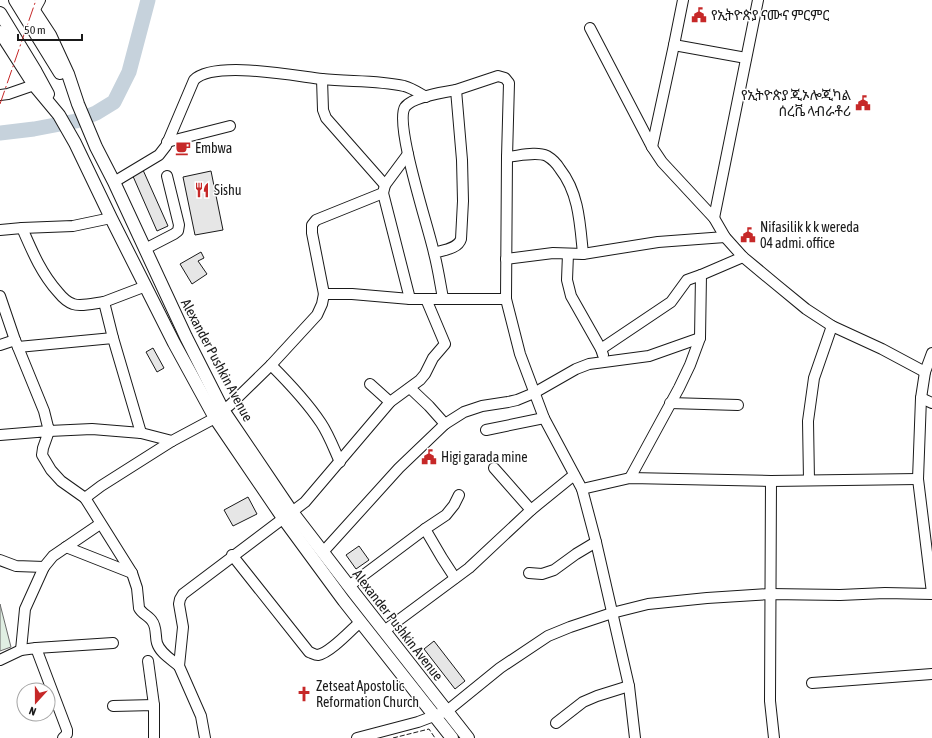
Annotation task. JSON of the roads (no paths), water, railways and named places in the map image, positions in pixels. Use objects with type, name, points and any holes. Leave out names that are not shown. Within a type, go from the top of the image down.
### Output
[{"type":"main road","points":[[15,0],[78,104]]},
{"type":"main road","name":"Alexander Pushkin Avenue","points":[[27,0],[37,5],[68,74],[78,104],[96,147],[114,182],[186,337],[219,414]]},
{"type":"main road","points":[[0,13],[36,72],[59,115]]},
{"type":"main road","name":"Alexander Pushkin Avenue","points":[[0,32],[34,85],[59,115],[75,143],[174,343],[219,414],[288,515],[344,602],[452,738]]},
{"type":"main road","name":"Alexander Pushkin Avenue","points":[[288,515],[323,552],[468,738]]},
{"type":"main road","points":[[344,602],[352,590]]},
{"type":"street","points":[[652,147],[683,0]]},
{"type":"street","points":[[714,218],[758,0]]},
{"type":"street","points":[[590,28],[652,147],[662,162],[714,218],[725,237],[743,257],[806,309],[832,326],[882,349],[925,372]]},
{"type":"street","points":[[674,46],[746,58]]},
{"type":"street","points":[[114,182],[159,155],[167,142],[194,80],[200,75],[222,71],[245,70],[272,72],[322,79],[405,86],[426,97]]},
{"type":"street","points":[[443,298],[434,253],[408,154],[402,113],[408,104],[426,97],[456,90],[498,76],[504,78],[509,83],[506,299],[520,354],[534,393],[544,418],[582,489],[596,542],[629,686],[635,738]]},
{"type":"street","points":[[322,79],[323,110],[326,118],[384,189],[410,299]]},
{"type":"street","points":[[0,95],[8,94],[34,85]]},
{"type":"street","points":[[434,253],[456,247],[460,244],[463,201],[462,160],[456,90]]},
{"type":"street","points":[[167,142],[230,126]]},
{"type":"street","points":[[85,498],[101,486],[172,441],[219,414],[271,365],[317,315],[322,304],[324,294],[312,233],[312,225],[316,220],[384,189],[408,154]]},
{"type":"street","points":[[507,157],[535,154],[546,156],[559,167],[566,176],[574,194],[579,215],[583,254]]},
{"type":"street","points":[[145,249],[174,234],[178,230],[179,225],[167,176]]},
{"type":"street","points":[[0,230],[73,226],[111,218]]},
{"type":"street","points":[[22,228],[30,248],[47,281],[65,300],[72,304],[77,305],[104,302],[146,286]]},
{"type":"street","points":[[506,259],[553,253],[583,254],[658,242],[725,237]]},
{"type":"street","points":[[568,254],[567,280],[571,296],[601,349],[605,363]]},
{"type":"street","points":[[601,349],[671,302],[687,280],[743,257]]},
{"type":"street","points":[[630,478],[679,388],[690,365],[700,338],[701,275]]},
{"type":"street","points":[[324,294],[352,294],[410,299],[506,299]]},
{"type":"street","points":[[0,296],[44,411],[49,431],[42,455],[51,470],[61,481],[85,498],[132,573],[137,588],[139,608],[152,621],[157,643],[160,649],[179,666],[201,716],[205,738]]},
{"type":"street","points":[[179,666],[183,627],[179,604],[183,594],[232,555],[305,502],[390,402],[410,388],[425,374],[433,358],[444,347],[445,344],[426,299]]},
{"type":"street","points":[[104,302],[141,433]]},
{"type":"street","points":[[809,480],[808,421],[814,378],[832,326]]},
{"type":"street","points":[[0,345],[113,338]]},
{"type":"street","points":[[323,552],[399,468],[445,424],[464,412],[482,406],[508,402],[534,393],[576,369],[589,364],[649,356],[700,338]]},
{"type":"street","points":[[357,738],[418,722],[447,711],[500,668],[548,636],[612,613],[648,604],[770,594],[932,594],[918,479],[921,398],[925,372],[932,353]]},
{"type":"street","points":[[271,365],[291,385],[321,423],[340,462]]},
{"type":"street","points":[[370,384],[390,402]]},
{"type":"street","points":[[410,388],[445,424]]},
{"type":"street","points":[[921,398],[932,403]]},
{"type":"street","points":[[670,403],[738,405]]},
{"type":"street","points":[[486,430],[544,418]]},
{"type":"street","points":[[0,435],[92,429],[141,433],[172,441]]},
{"type":"street","points":[[494,468],[531,510]]},
{"type":"street","points":[[384,631],[469,568],[531,510],[574,475]]},
{"type":"street","points":[[582,489],[630,478],[771,481],[918,479]]},
{"type":"street","points":[[771,481],[770,702],[774,738]]},
{"type":"street","points":[[352,590],[425,529],[446,515],[454,505],[459,494]]},
{"type":"street","points":[[21,650],[24,609],[44,567],[53,556],[100,524]]},
{"type":"street","points":[[425,529],[455,578]]},
{"type":"street","points":[[529,573],[542,574],[554,570],[596,542]]},
{"type":"street","points":[[66,547],[132,573]]},
{"type":"street","points":[[232,555],[309,652],[316,655],[322,654],[338,643],[360,622]]},
{"type":"street","points":[[0,560],[16,566],[44,567]]},
{"type":"street","points":[[0,660],[21,650],[113,643]]},
{"type":"street","points":[[36,648],[67,730],[67,734],[63,738]]},
{"type":"street","points":[[148,661],[154,705],[154,738]]},
{"type":"street","points":[[812,683],[932,674]]},
{"type":"street","points":[[556,722],[583,702],[629,686]]},
{"type":"street","points":[[113,706],[154,705]]},
{"type":"waterway","points":[[0,133],[34,129],[76,121],[96,113],[114,102],[129,72],[148,0]]},
{"type":"place","name":"የኢትዮጵያ ናሙና ምርምር","points":[[699,15]]},
{"type":"place","name":"የኢትዮጵያ ጂኦሎጂካል ሰረቬ ላብራቶሪ","points":[[863,103]]},
{"type":"place","name":"Embwa","points":[[183,148]]},
{"type":"place","name":"Sishu","points":[[202,190]]},
{"type":"place","name":"Nifasilik k k wereda 04 admi. office","points":[[748,235]]},
{"type":"place","name":"Higi garada mine","points":[[429,457]]},
{"type":"place","name":"Zetseat Apostolic Reformation Church","points":[[304,694]]}]
